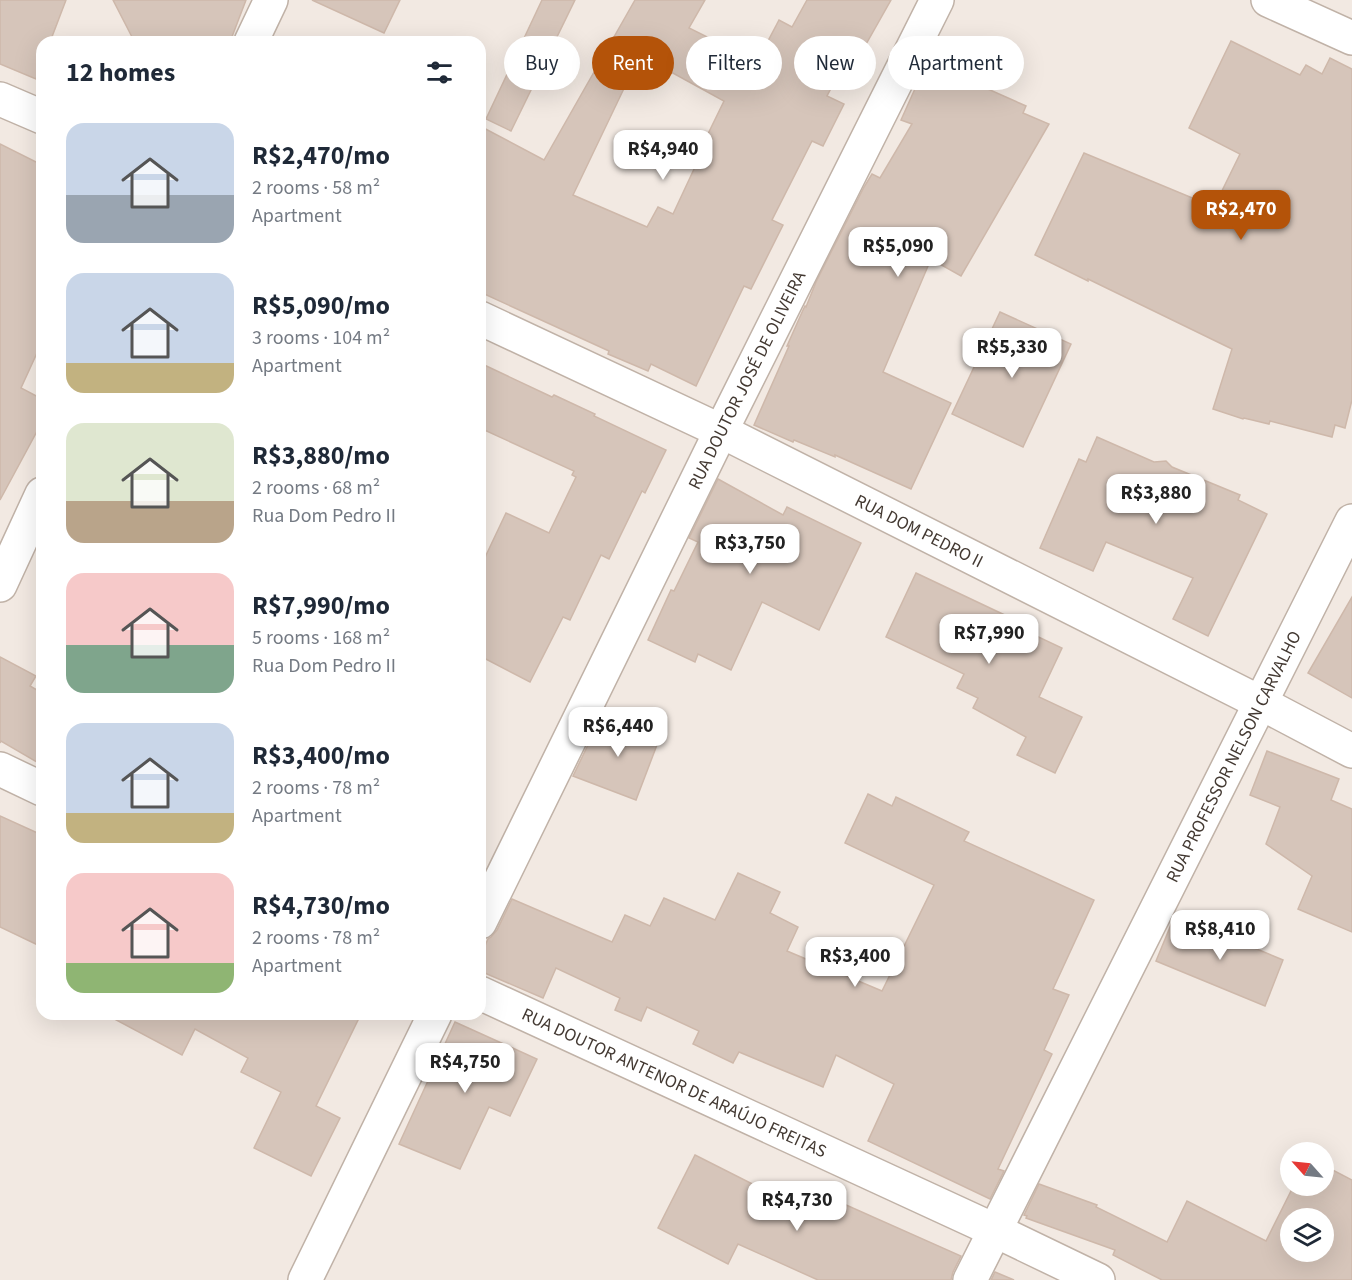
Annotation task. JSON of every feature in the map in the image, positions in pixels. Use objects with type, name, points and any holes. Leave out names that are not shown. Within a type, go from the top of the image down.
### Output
[{"type":"street","points":[[255,36],[271,0]]},
{"type":"street","name":"RUA DOUTOR JOSÉ DE OLIVEIRA","points":[[486,910],[721,431],[937,0]]},
{"type":"street","points":[[1268,0],[1352,38]]},
{"type":"street","points":[[0,99],[36,114]]},
{"type":"street","name":"RUA DOM PEDRO II","points":[[486,321],[721,431],[1352,751]]},
{"type":"street","points":[[0,585],[36,507]]},
{"type":"street","name":"RUA PROFESSOR NELSON CARVALHO","points":[[970,1280],[1352,521]]},
{"type":"street","points":[[0,769],[36,786]]},
{"type":"street","name":"RUA DOUTOR ANTENOR DE ARAÚJO FREITAS","points":[[486,996],[1098,1280]]},
{"type":"street","points":[[305,1280],[432,1020]]},
{"type":"building","points":[[0,0],[66,0],[52,36],[36,36],[36,79],[0,64]]},
{"type":"building","points":[[113,0],[246,0],[232,36],[131,36]]},
{"type":"building","points":[[312,0],[400,0],[384,33]]},
{"type":"building","points":[[542,0],[575,0],[557,36],[525,36]]},
{"type":"building","points":[[635,0],[705,0],[689,28],[705,36],[686,36],[686,80],[674,74],[674,36],[615,36]]},
{"type":"building","points":[[807,0],[891,0],[871,36],[794,36],[794,90],[830,90],[827,96],[844,104],[823,146],[812,141],[772,220],[783,225],[751,289],[744,286],[696,386],[651,364],[648,371],[608,354],[609,351],[486,295],[486,129],[544,160],[592,76],[592,90],[623,90],[573,195],[647,227],[658,207],[673,214],[724,101],[704,90],[782,90],[782,36],[771,36],[779,20],[792,27]]},
{"type":"building","points":[[1231,41],[1300,75],[1306,65],[1322,74],[1330,58],[1352,69],[1352,400],[1345,428],[1335,425],[1332,437],[1270,421],[1269,424],[1243,419],[1213,409],[1232,349],[1035,255],[1084,153],[1214,207],[1240,154],[1189,128]]},
{"type":"building","points":[[504,81],[504,90],[531,90],[511,131],[486,119]]},
{"type":"building","points":[[914,90],[990,90],[1026,106],[1023,113],[1049,124],[961,276],[931,259],[883,372],[951,403],[911,489],[835,455],[835,457],[794,440],[793,442],[754,425],[803,310],[864,187],[872,174],[880,178],[912,124],[901,120]]},
{"type":"building","points":[[0,144],[36,162],[36,355],[21,388],[36,396],[36,433],[0,500]]},
{"type":"building","points":[[1000,312],[1071,344],[1023,447],[952,414]]},
{"type":"building","points":[[486,366],[552,397],[554,395],[595,414],[594,416],[666,450],[645,493],[642,491],[609,559],[601,555],[570,620],[563,617],[530,682],[486,659],[486,555],[506,513],[549,533],[576,477],[572,475],[574,471],[486,431]]},
{"type":"building","points":[[1097,437],[1154,462],[1166,461],[1172,467],[1240,495],[1238,500],[1267,514],[1208,636],[1173,619],[1193,578],[1106,542],[1093,571],[1040,548],[1079,459],[1086,462]]},
{"type":"building","points":[[718,479],[783,515],[787,507],[861,543],[819,630],[762,602],[731,670],[698,654],[695,662],[648,640],[671,590],[674,591],[698,542],[689,538]]},
{"type":"building","points":[[916,573],[1011,618],[1009,623],[1062,648],[1039,697],[1082,717],[1055,773],[1017,755],[1026,737],[973,708],[978,698],[957,688],[964,674],[886,637]]},
{"type":"building","points":[[1352,597],[1352,698],[1308,673]]},
{"type":"building","points":[[0,657],[36,676],[30,686],[36,690],[36,761],[1,741],[0,743]]},
{"type":"building","points":[[602,716],[660,737],[636,800],[573,776]]},
{"type":"building","points":[[1267,751],[1339,779],[1331,800],[1352,809],[1352,932],[1298,909],[1312,876],[1266,844],[1280,807],[1250,795]]},
{"type":"building","points":[[868,794],[892,806],[896,797],[969,832],[964,841],[1094,900],[1053,989],[1069,995],[1044,1050],[1052,1054],[998,1169],[1004,1171],[990,1199],[868,1141],[894,1084],[836,1055],[823,1087],[739,1052],[733,1063],[693,1044],[699,1031],[647,1007],[641,1021],[615,1010],[620,998],[556,968],[543,998],[486,974],[486,944],[497,930],[512,899],[612,942],[625,915],[650,926],[664,898],[715,920],[738,873],[780,892],[770,913],[798,927],[787,951],[882,991],[934,885],[845,843]]},
{"type":"building","points":[[0,816],[36,832],[36,944],[0,927]]},
{"type":"building","points":[[1175,915],[1283,960],[1265,1006],[1156,961]]},
{"type":"building","points":[[116,1020],[358,1020],[316,1106],[340,1118],[311,1176],[254,1148],[281,1092],[241,1072],[248,1058],[195,1029],[182,1055]]},
{"type":"building","points":[[455,1022],[537,1059],[510,1116],[489,1107],[460,1169],[399,1144]]},
{"type":"building","points":[[695,1155],[808,1212],[817,1192],[961,1256],[951,1280],[818,1280],[738,1244],[728,1264],[658,1228]]},
{"type":"building","points":[[1334,1171],[1352,1180],[1352,1280],[1162,1280],[1113,1255],[1115,1250],[1026,1218],[1027,1216],[1024,1215],[1039,1184],[1097,1205],[1096,1207],[1167,1242],[1187,1201],[1266,1241],[1280,1213],[1280,1262],[1334,1262],[1334,1208],[1282,1208],[1288,1196],[1334,1196]]},
{"type":"building","points":[[995,1272],[1014,1280],[991,1280]]}]
